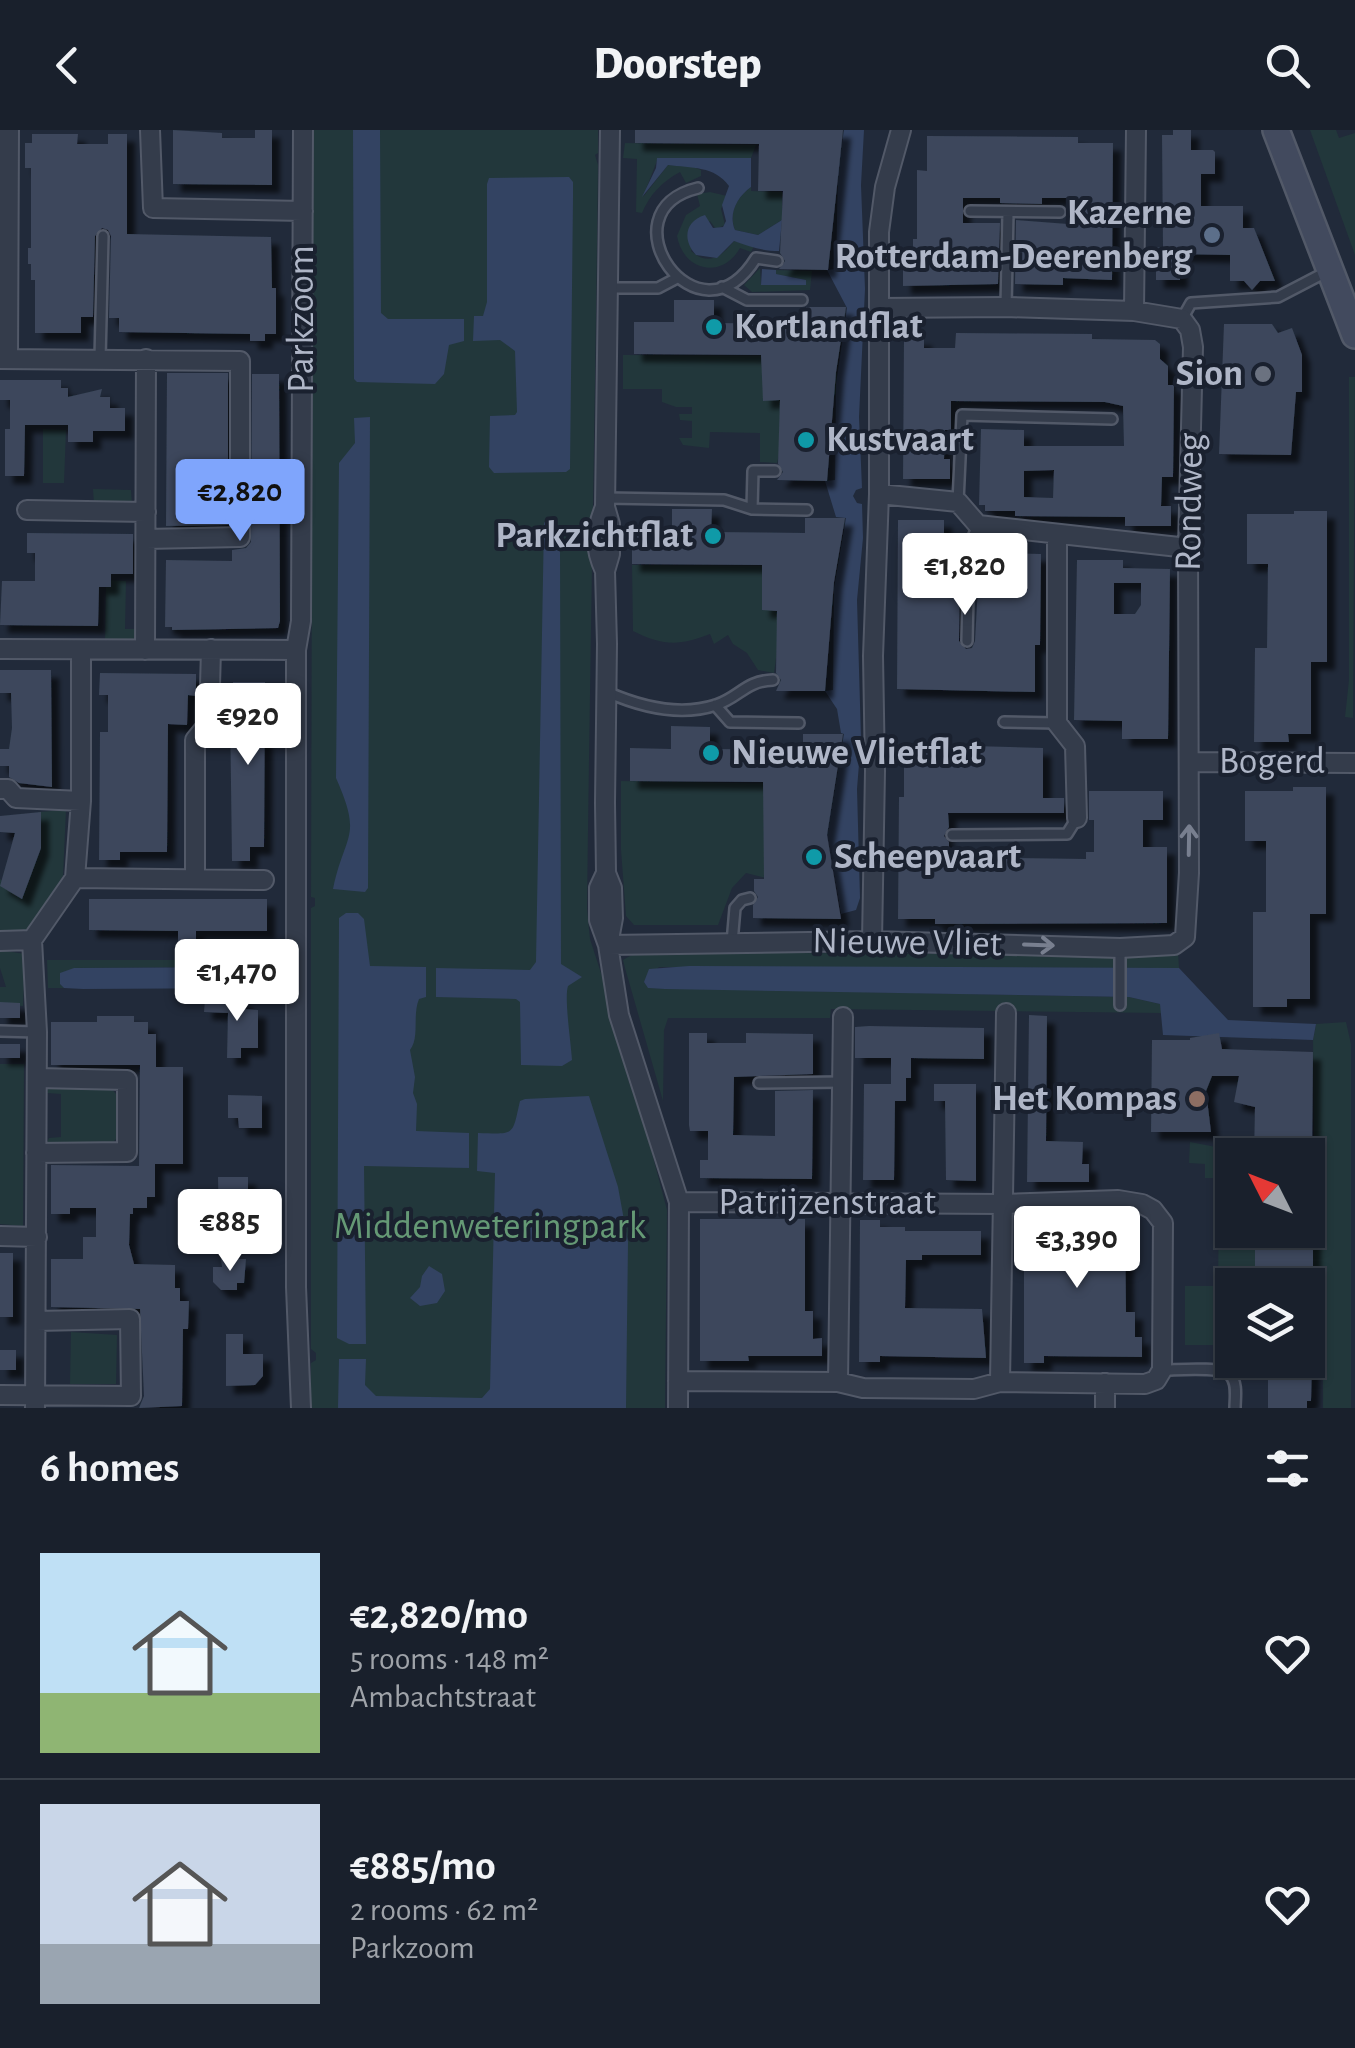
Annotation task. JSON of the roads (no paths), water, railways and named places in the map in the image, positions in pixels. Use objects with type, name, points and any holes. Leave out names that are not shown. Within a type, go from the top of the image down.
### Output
[{"type":"street","points":[[9,130],[4,359],[240,361],[240,538],[146,539]]},
{"type":"street","points":[[150,130],[153,208],[303,211]]},
{"type":"street","name":"Parkzoom","points":[[301,1408],[296,1287],[296,650],[301,621],[303,130]]},
{"type":"street","points":[[610,130],[605,503],[596,527],[596,553],[605,572],[606,873],[612,888],[613,918],[608,945],[619,1015],[679,1202],[678,1408]]},
{"type":"street","points":[[872,941],[879,232],[885,187],[901,130]]},
{"type":"street","points":[[1134,312],[1136,130]]},
{"type":"street","points":[[1276,130],[1355,335]]},
{"type":"street","points":[[880,308],[1134,312],[1182,320]]},
{"type":"street","name":"Rondweg","points":[[1182,320],[1190,330],[1193,347],[1188,548],[1188,918]]},
{"type":"street","points":[[145,650],[146,359]]},
{"type":"street","points":[[879,494],[958,502],[978,525],[1188,548]]},
{"type":"street","points":[[27,510],[146,512]]},
{"type":"street","points":[[1058,536],[1057,723],[1074,746],[1077,818]]},
{"type":"street","points":[[0,649],[296,650]]},
{"type":"street","points":[[196,879],[195,740],[209,723],[211,649]]},
{"type":"street","points":[[35,1402],[37,1032],[32,940],[75,878],[81,801],[81,651]]},
{"type":"street","name":"Bogerd","points":[[1190,762],[1355,763]]},
{"type":"street","points":[[0,789],[8,789],[16,798],[81,801]]},
{"type":"street","points":[[75,878],[264,880]]},
{"type":"street","name":"Nieuwe Vliet","points":[[608,945],[872,941],[1120,954],[1174,944],[1184,938],[1188,918]]},
{"type":"street","points":[[0,941],[32,940]]},
{"type":"street","points":[[1000,1382],[1006,1013]]},
{"type":"street","points":[[838,1382],[843,1016]]},
{"type":"street","points":[[36,1153],[127,1152],[127,1080],[37,1078]]},
{"type":"street","name":"Patrijzenstraat","points":[[679,1202],[1001,1204],[1118,1200],[1142,1204],[1163,1223],[1162,1370]]},
{"type":"street","points":[[0,1236],[37,1237]]},
{"type":"street","points":[[0,1395],[35,1402],[131,1396],[130,1319],[36,1321]]},
{"type":"street","points":[[678,1381],[838,1382],[862,1388],[974,1389],[1000,1382],[1145,1384],[1156,1380],[1162,1370]]},
{"type":"street","points":[[1105,1383],[1105,1408]]},
{"type":"lane","points":[[698,188],[675,198],[658,228],[660,254],[677,278],[696,287],[722,286],[744,273],[756,258],[777,260]]},
{"type":"lane","points":[[970,210],[1060,212]]},
{"type":"lane","points":[[1006,307],[1008,212]]},
{"type":"lane","points":[[100,359],[103,236]]},
{"type":"lane","points":[[1182,320],[1191,303],[1278,297],[1330,270]]},
{"type":"lane","points":[[608,288],[658,288],[677,278]]},
{"type":"lane","points":[[722,286],[746,300],[802,300]]},
{"type":"lane","points":[[958,502],[962,415],[1112,419]]},
{"type":"lane","points":[[752,510],[752,471],[775,471]]},
{"type":"lane","points":[[605,503],[724,500],[752,510],[807,510]]},
{"type":"lane","points":[[967,641],[970,547],[978,525]]},
{"type":"lane","points":[[607,692],[652,708],[691,709],[716,705],[753,682],[773,680]]},
{"type":"lane","points":[[716,705],[730,722],[800,722]]},
{"type":"lane","points":[[1004,722],[1057,723]]},
{"type":"lane","points":[[952,835],[1066,834],[1077,818]]},
{"type":"lane","points":[[732,942],[734,908],[750,898]]},
{"type":"lane","points":[[1120,954],[1120,1005]]},
{"type":"lane","points":[[0,1031],[37,1032]]},
{"type":"lane","points":[[759,1082],[842,1082]]},
{"type":"lane","points":[[1162,1370],[1221,1370],[1235,1385],[1235,1408]]},
{"type":"water","points":[[353,130],[380,130],[381,313],[388,319],[464,319],[464,341],[449,345],[444,374],[435,384],[354,379]]},
{"type":"water","points":[[844,130],[864,130],[861,185],[865,289],[859,417],[862,488],[853,496],[862,504],[863,538],[857,600],[860,898],[856,910],[841,914],[827,835],[844,734],[837,709],[825,691],[833,690],[834,588],[846,518],[836,517],[825,481],[835,480],[836,384],[847,308],[827,270],[836,269],[838,170]]},
{"type":"water","points":[[657,158],[751,158],[751,187],[735,206],[733,224],[735,230],[758,235],[782,220],[779,251],[734,241],[717,258],[696,255],[687,237],[690,226],[705,215],[713,228],[723,227],[726,221],[722,205],[729,186],[710,171],[668,165],[642,197]]},
{"type":"water","points":[[569,177],[573,182],[570,469],[494,473],[489,467],[490,416],[517,412],[515,351],[500,340],[473,341],[474,316],[483,316],[487,302],[487,184],[489,178]]},
{"type":"water","points":[[762,269],[806,280],[806,285],[761,285]]},
{"type":"water","points":[[370,417],[365,892],[333,889],[350,825],[336,778],[339,463],[355,443],[354,418]]},
{"type":"water","points":[[548,518],[555,520],[560,540],[561,964],[582,977],[568,986],[572,1060],[562,1066],[521,1065],[520,1002],[516,999],[436,997],[436,968],[530,970],[536,962],[544,523]]},
{"type":"water","points":[[346,913],[358,913],[364,919],[370,966],[426,967],[426,997],[419,999],[415,1039],[410,1050],[416,1131],[469,1133],[469,1168],[364,1166],[366,1344],[349,1344],[337,1338],[339,918]]},
{"type":"water","points":[[74,968],[273,969],[276,980],[266,988],[83,989],[64,988],[60,984],[60,973]]},
{"type":"water","points":[[1179,968],[1228,1020],[1316,1024],[1313,1040],[1163,1035],[1160,1004],[1129,997],[665,989],[648,988],[644,982],[649,969]]},
{"type":"water","points":[[589,1096],[618,1187],[628,1242],[626,1408],[338,1408],[339,1359],[366,1359],[365,1385],[376,1396],[482,1398],[490,1389],[495,1173],[477,1171],[478,1133],[506,1133],[513,1127],[520,1101],[525,1099]]},
{"type":"water","points":[[429,1266],[442,1274],[445,1291],[437,1303],[420,1306],[410,1298]]},
{"type":"place","name":"Kazerne Rotterdam-Deerenberg","points":[[1212,235]]},
{"type":"place","name":"Kortlandflat","points":[[714,327]]},
{"type":"place","name":"Sion","points":[[1263,374]]},
{"type":"place","name":"Kustvaart","points":[[806,440]]},
{"type":"place","name":"Parkzichtflat","points":[[713,536]]},
{"type":"place","name":"Nieuwe Vlietflat","points":[[711,753]]},
{"type":"place","name":"Scheepvaart","points":[[814,857]]},
{"type":"place","name":"Het Kompas","points":[[1197,1099]]},
{"type":"park label","name":"Middenweteringpark","points":[[490,1227]]}]
